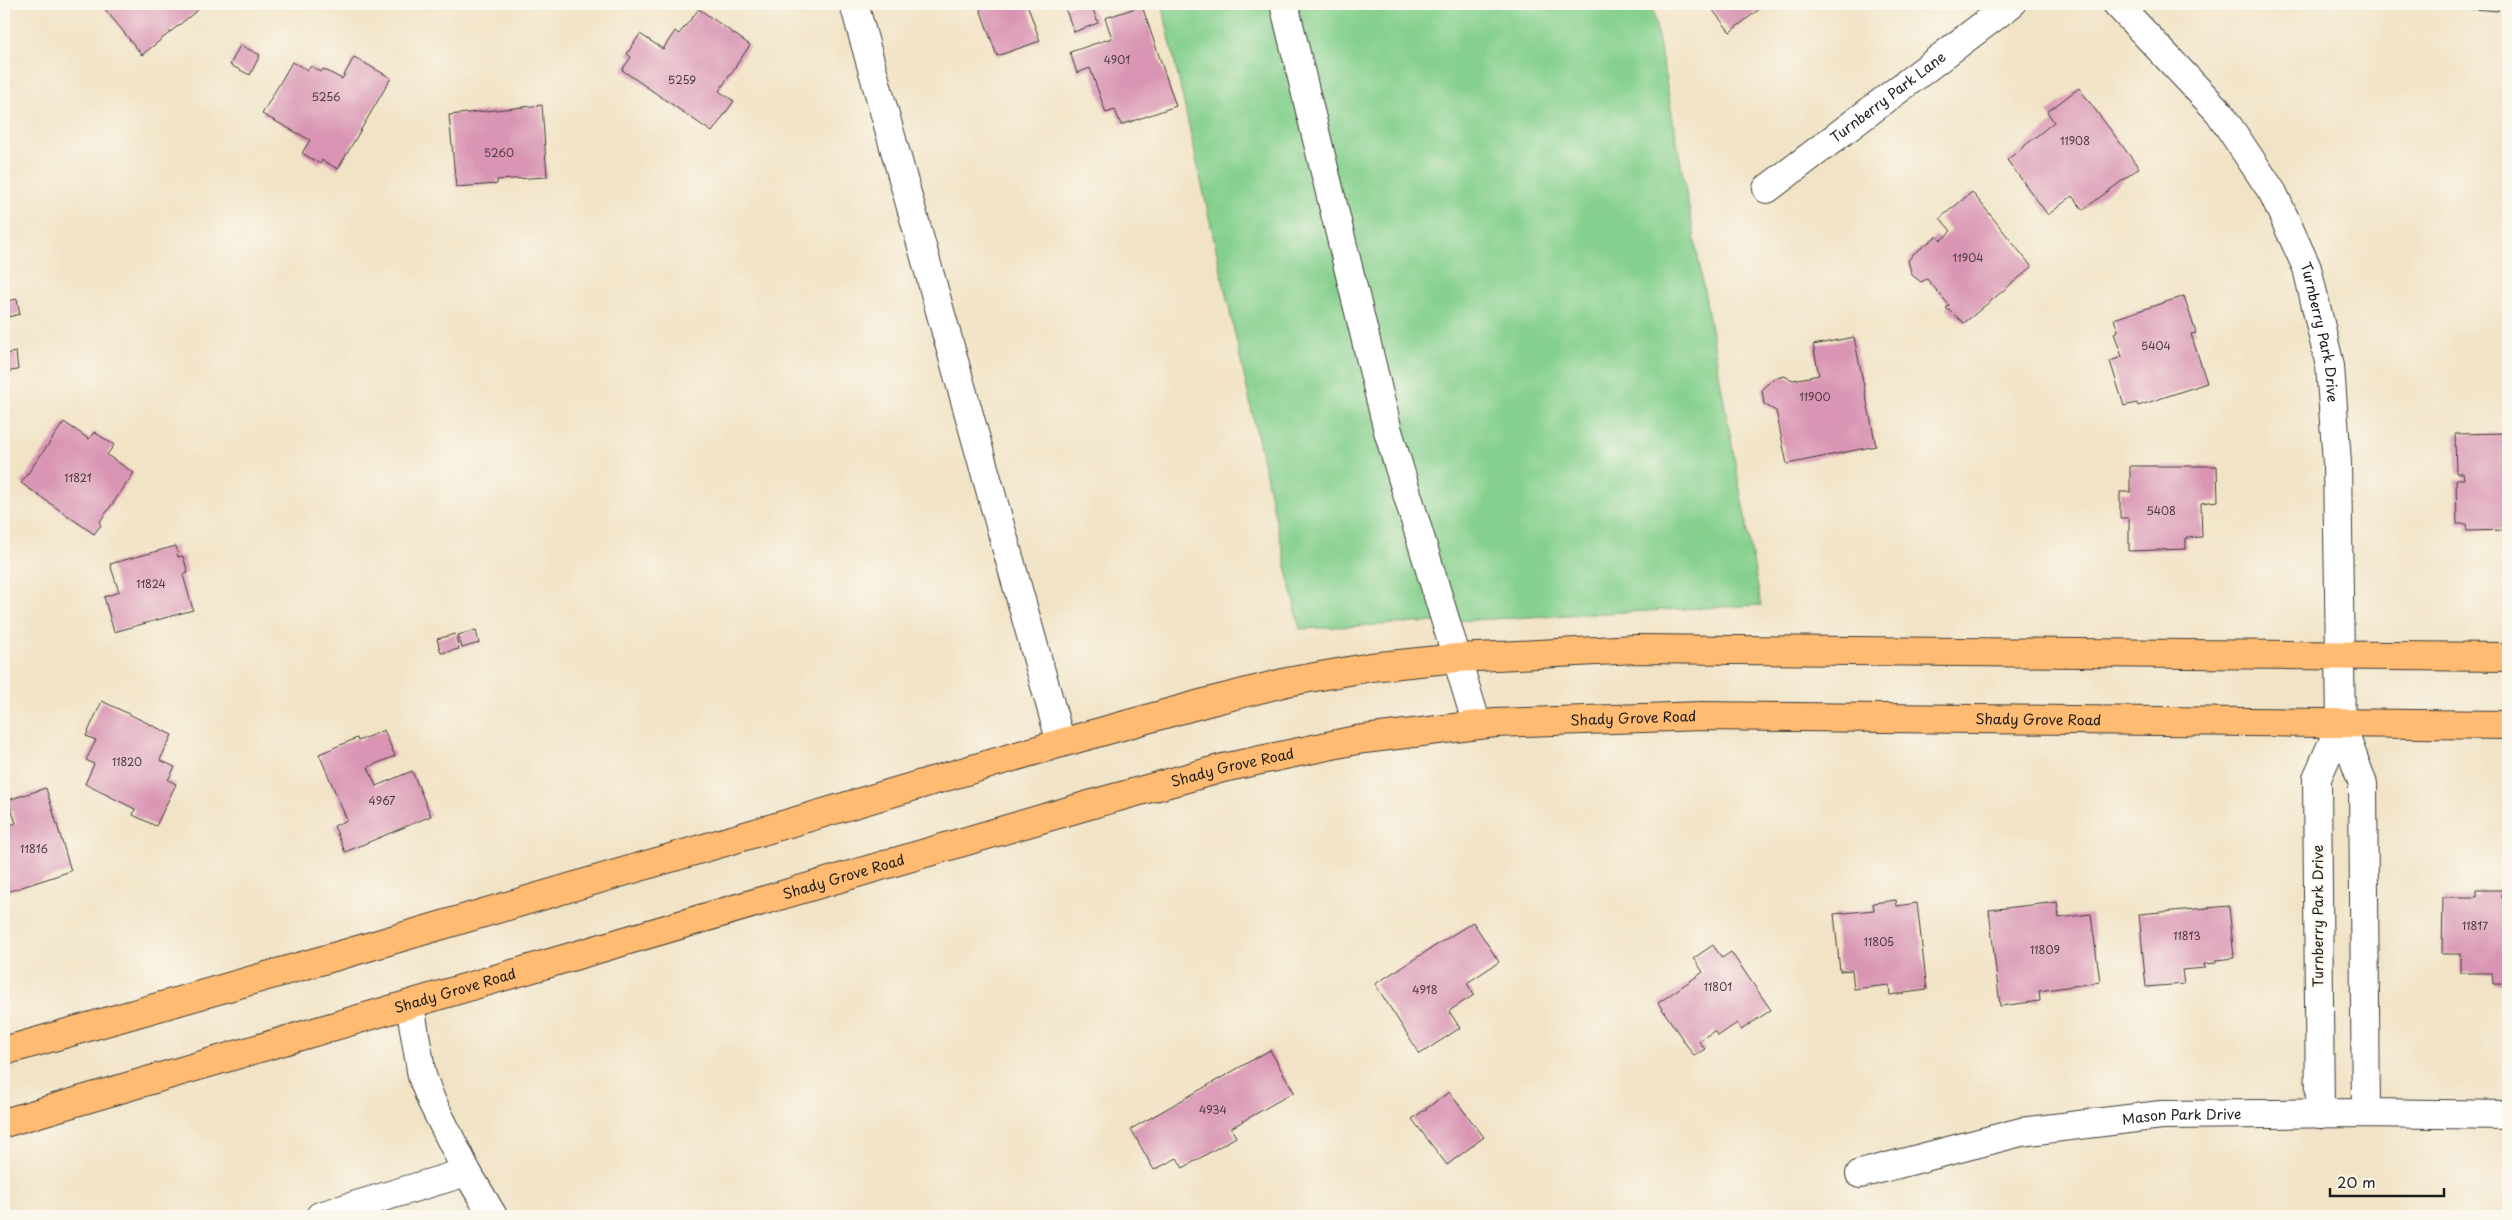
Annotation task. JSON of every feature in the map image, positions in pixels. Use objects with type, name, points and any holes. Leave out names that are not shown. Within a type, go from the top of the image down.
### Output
[{"type":"main road","points":[[4,1051],[351,952],[1061,743],[1287,682],[1371,666],[1457,658],[1636,649],[2508,657]]},
{"type":"main road","name":"Shady Grove Road","points":[[4,1123],[1222,768],[1356,740],[1476,725],[1702,716],[2508,725]]},
{"type":"street","points":[[854,4],[1061,743]]},
{"type":"street","points":[[1284,4],[1388,431],[1476,725]]},
{"type":"street","name":"Turnberry Park Lane","points":[[1767,189],[2011,4]]},
{"type":"street","name":"Turnberry Park Drive","points":[[2117,4],[2219,112],[2273,193],[2307,268],[2330,366],[2337,463],[2341,724],[2363,784],[2366,1113]]},
{"type":"street","name":"Turnberry Park Drive","points":[[2320,1114],[2317,778],[2341,724]]},
{"type":"street","points":[[410,1005],[422,1076],[431,1100],[467,1172],[493,1216]]},
{"type":"street","name":"Mason Park Drive","points":[[1860,1174],[2022,1132],[2162,1115],[2366,1113],[2508,1115]]},
{"type":"street","points":[[320,1216],[376,1209],[467,1172]]},
{"type":"green space","points":[[1162,4],[1652,4],[1761,605],[1300,629]]},
{"type":"building","points":[[111,4],[205,4],[142,55],[105,9]]},
{"type":"building","points":[[984,4],[1027,4],[1040,41],[997,56],[979,6]]},
{"type":"building","points":[[1076,4],[1091,4],[1098,23],[1074,32],[1065,8]]},
{"type":"building","points":[[1708,4],[1766,4],[1730,32]]},
{"type":"building","points":[[2414,4],[2498,4],[2498,11]]},
{"type":"building","points":[[1142,6],[1176,106],[1121,125],[1115,110],[1106,113],[1090,68],[1077,73],[1070,52],[1112,38],[1105,18]]},
{"type":"building","points":[[699,9],[750,45],[719,91],[734,101],[712,132],[622,70],[631,57],[627,54],[640,34],[663,49],[675,31],[679,34]]},
{"type":"building","points":[[240,45],[260,55],[250,75],[230,65]]},
{"type":"building","points":[[354,57],[391,78],[338,169],[322,160],[320,164],[302,153],[310,140],[262,114],[292,62],[308,70],[311,66],[321,72],[323,69],[342,79]]},
{"type":"building","points":[[2079,88],[2139,168],[2083,210],[2072,196],[2048,215],[2007,160],[2054,122],[2047,112]]},
{"type":"building","points":[[542,105],[547,177],[497,180],[497,184],[456,187],[449,115]]},
{"type":"building","points":[[1972,192],[2032,267],[1964,323],[1946,308],[1949,305],[1927,279],[1921,282],[1912,275],[1908,261],[1913,254],[1937,236],[1941,240],[1951,231],[1940,218]]},
{"type":"building","points":[[2184,296],[2196,333],[2191,334],[2207,383],[2138,406],[2137,403],[2124,406],[2110,361],[2122,357],[2114,333],[2118,331],[2114,319]]},
{"type":"building","points":[[17,299],[20,314],[4,318],[4,302]]},
{"type":"building","points":[[1854,337],[1876,446],[1787,464],[1776,411],[1764,404],[1762,389],[1773,379],[1784,376],[1793,380],[1819,375],[1813,345]]},
{"type":"building","points":[[16,352],[18,370],[4,372],[4,354]]},
{"type":"building","points":[[64,422],[89,439],[94,432],[114,445],[107,455],[134,473],[99,523],[101,525],[94,534],[21,483]]},
{"type":"building","points":[[2508,433],[2508,530],[2467,531],[2466,524],[2457,524],[2456,479],[2464,479],[2463,473],[2456,473],[2455,434]]},
{"type":"building","points":[[2130,466],[2217,466],[2218,501],[2201,503],[2202,537],[2186,538],[2186,549],[2129,551],[2129,518],[2120,518],[2120,492],[2130,492]]},
{"type":"building","points":[[176,546],[178,557],[183,556],[188,573],[183,575],[193,610],[114,632],[104,597],[119,592],[110,564]]},
{"type":"building","points":[[476,630],[479,643],[462,648],[458,635]]},
{"type":"building","points":[[455,634],[459,649],[441,653],[437,639]]},
{"type":"building","points":[[102,701],[172,735],[160,760],[175,767],[168,780],[176,784],[156,826],[133,815],[135,809],[85,784],[94,764],[86,760],[96,740],[86,736]]},
{"type":"building","points":[[384,730],[395,756],[368,767],[376,786],[412,771],[431,816],[345,852],[334,826],[347,820],[319,754],[357,738],[358,741]]},
{"type":"building","points":[[46,788],[71,871],[4,893],[4,827],[16,823],[8,800]]},
{"type":"building","points":[[2477,890],[2502,890],[2502,898],[2508,898],[2508,984],[2493,984],[2492,973],[2460,973],[2460,954],[2442,954],[2443,897],[2477,897]]},
{"type":"building","points":[[1896,900],[1897,906],[1917,903],[1927,990],[1890,995],[1889,985],[1854,989],[1852,970],[1840,971],[1834,914],[1874,910],[1873,903]]},
{"type":"building","points":[[2057,902],[2059,918],[2091,914],[2100,982],[2039,991],[2040,1001],[2000,1006],[1989,910]]},
{"type":"building","points":[[2229,906],[2234,958],[2216,960],[2216,963],[2204,964],[2205,968],[2182,970],[2184,984],[2146,987],[2139,914]]},
{"type":"building","points":[[1473,922],[1499,962],[1467,983],[1474,995],[1449,1011],[1460,1028],[1420,1054],[1375,984]]},
{"type":"building","points":[[1713,945],[1722,958],[1731,952],[1771,1010],[1741,1030],[1737,1023],[1718,1036],[1714,1031],[1699,1041],[1705,1049],[1694,1056],[1658,1003],[1703,972],[1694,958]]},
{"type":"building","points":[[1270,1050],[1294,1092],[1231,1128],[1236,1137],[1183,1168],[1177,1158],[1154,1170],[1131,1129]]},
{"type":"building","points":[[1449,1092],[1484,1137],[1447,1165],[1412,1119]]}]
